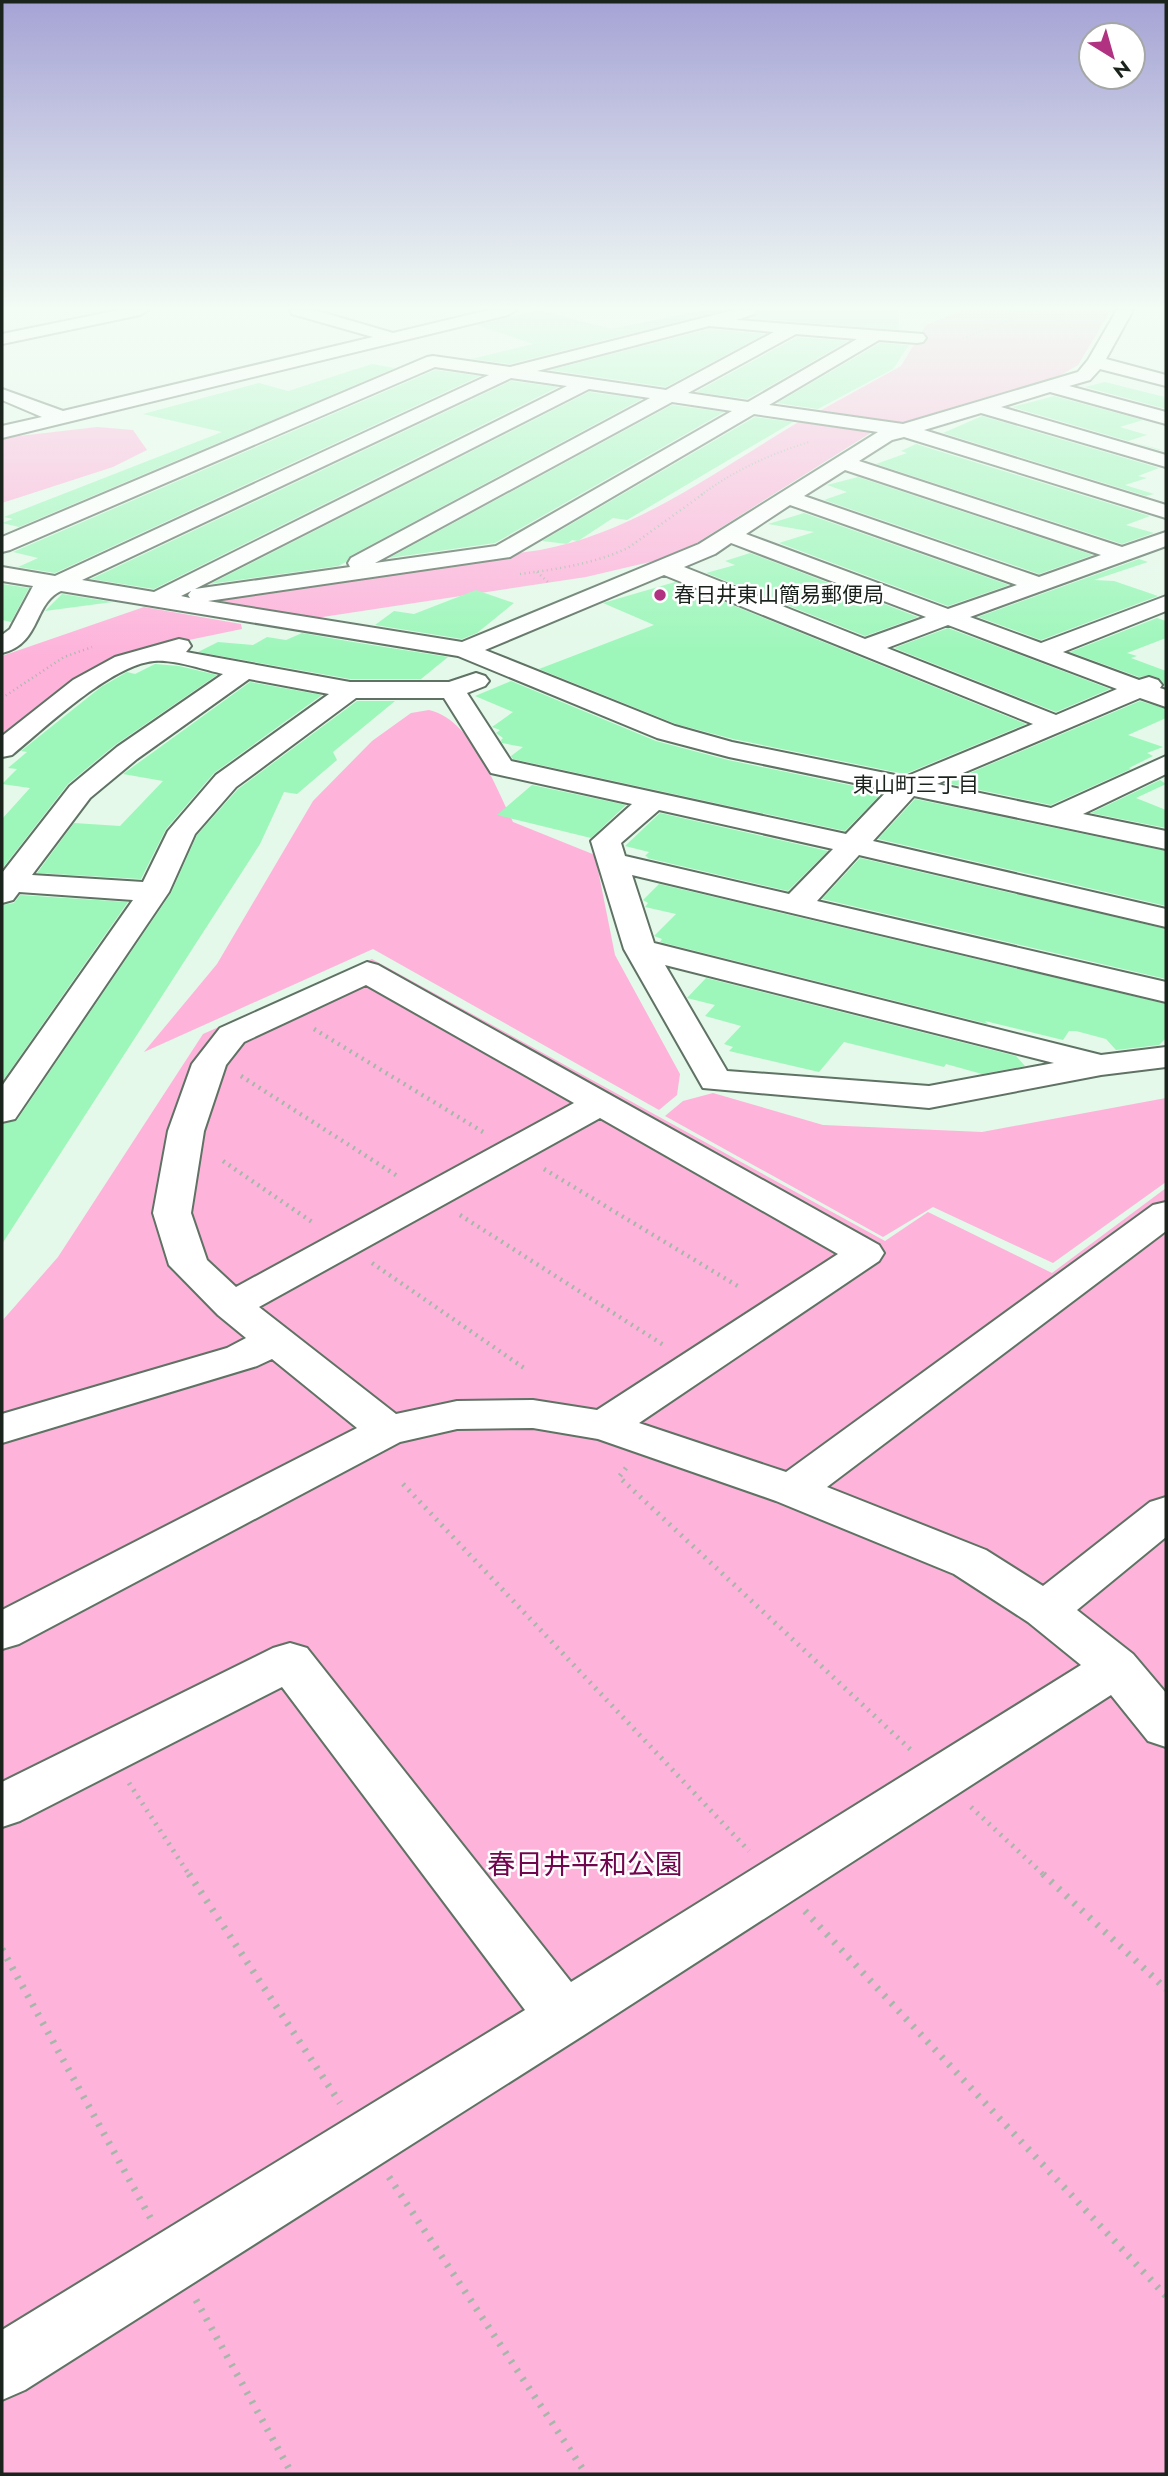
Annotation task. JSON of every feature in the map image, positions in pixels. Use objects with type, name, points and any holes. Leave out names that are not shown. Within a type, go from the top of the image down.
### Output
[{"type":"street","points":[[2,432],[30,426]]},
{"type":"street","points":[[2,545],[284,426]]},
{"type":"street","points":[[8,636],[41,591],[393,426]]},
{"type":"street","points":[[156,600],[502,426]]},
{"type":"street","points":[[340,574],[613,426]]},
{"type":"street","points":[[156,600],[502,552],[722,426]]},
{"type":"street","points":[[869,426],[903,430],[1166,512]]},
{"type":"street","points":[[464,650],[707,549],[885,436],[918,426]]},
{"type":"street","points":[[1045,426],[1166,461]]},
{"type":"street","points":[[225,451],[429,488]]},
{"type":"street","points":[[844,463],[1124,555]]},
{"type":"street","points":[[455,492],[518,503]]},
{"type":"street","points":[[789,498],[1040,585]]},
{"type":"street","points":[[544,508],[569,513]]},
{"type":"street","points":[[730,535],[1166,699]]},
{"type":"street","points":[[865,647],[1166,539]]},
{"type":"street","points":[[664,567],[1053,723]]},
{"type":"street","points":[[2,575],[464,650],[666,732],[729,749],[1166,840]]},
{"type":"street","points":[[1041,652],[1166,603]]},
{"type":"street","points":[[2,749],[82,685],[124,662],[222,636],[295,622]]},
{"type":"street","points":[[154,653],[350,690],[452,690],[509,668]]},
{"type":"street","points":[[4,886],[80,792],[127,753],[245,670]]},
{"type":"street","points":[[796,905],[850,844],[908,786],[1053,723],[1166,678]]},
{"type":"street","points":[[2,1111],[154,892],[182,831],[226,781],[350,690]]},
{"type":"street","points":[[452,690],[501,767],[850,844],[1166,918]]},
{"type":"street","points":[[1054,817],[1166,764]]},
{"type":"street","points":[[654,800],[606,841],[639,949],[715,1081],[929,1097],[1101,1065],[1166,1057]]},
{"type":"street","points":[[613,862],[1166,992]]},
{"type":"street","points":[[4,886],[154,892]]},
{"type":"street","points":[[639,949],[1101,1065]]},
{"type":"street","points":[[388,1430],[232,1306],[189,1265],[172,1213],[186,1131],[209,1064],[232,1035],[367,972],[865,1253],[604,1426]]},
{"type":"street","points":[[232,1306],[601,1103]]},
{"type":"street","points":[[792,1490],[1166,1213]]},
{"type":"street","points":[[2,1429],[242,1357],[275,1340]]},
{"type":"street","points":[[2,1631],[388,1430],[457,1415],[533,1414],[604,1426],[650,1441],[792,1490],[970,1562],[1045,1610],[1116,1667],[1166,1727]]},
{"type":"street","points":[[1045,1610],[1160,1526]]},
{"type":"street","points":[[2,1806],[290,1661],[564,2017]]},
{"type":"street","points":[[2,2367],[564,2017],[1116,1667]]},
{"type":"path","points":[[650,1441],[619,1477],[1166,1989]]},
{"type":"path","points":[[2,1949],[292,2474]]},
{"type":"green space","points":[[793,426],[834,426],[872,432],[695,544],[654,561],[586,577],[316,618],[217,602],[217,596],[540,550],[576,541],[644,514]]},
{"type":"green space","points":[[97,427],[133,430],[147,450],[113,467],[2,503],[2,438]]},
{"type":"green space","points":[[144,607],[241,624],[242,629],[155,647],[78,680],[2,740],[2,656]]},
{"type":"green space","points":[[429,710],[444,716],[469,740],[490,773],[513,822],[595,855],[615,955],[680,1074],[677,1095],[659,1110],[373,949],[144,1052],[217,964],[313,801],[372,741],[411,713]]},
{"type":"green space","name":"春日井平和公園","points":[[372,959],[885,1241],[928,1212],[1052,1273],[1166,1188],[1166,2474],[2,2474],[2,1321],[58,1257],[203,1034]]},
{"type":"green space","points":[[713,1093],[823,1125],[982,1132],[1166,1098],[1166,1182],[1053,1263],[933,1207],[883,1237],[665,1116],[683,1101]]},
{"type":"building","points":[[194,426],[259,426],[19,527],[2,523],[13,519],[4,517],[222,432]]},
{"type":"building","points":[[306,426],[373,426],[55,573],[18,567],[38,558],[13,552]]},
{"type":"building","points":[[417,426],[481,426],[154,589],[91,579]]},
{"type":"building","points":[[523,426],[593,426],[350,556],[338,566],[210,584]]},
{"type":"building","points":[[634,426],[700,426],[495,543],[389,558]]},
{"type":"building","points":[[740,426],[787,426],[627,520],[613,518],[578,541],[572,540],[567,544],[542,541]]},
{"type":"building","points":[[960,426],[1014,426],[1159,468],[1138,476],[1147,478],[1125,485],[1154,494],[1146,496],[943,433]]},
{"type":"building","points":[[1075,426],[1125,426],[1120,427],[1147,435],[1128,441]]},
{"type":"building","points":[[916,444],[1150,516],[1126,525],[1154,533],[1122,544],[876,464],[907,453],[901,451]]},
{"type":"building","points":[[858,477],[1093,555],[1039,574],[824,500],[847,492],[827,485]]},
{"type":"building","points":[[804,513],[1009,585],[948,606],[779,543],[814,532],[768,524]]},
{"type":"building","points":[[750,553],[918,617],[865,636],[706,573],[735,565],[725,561]]},
{"type":"building","points":[[1139,559],[1148,562],[1094,580],[1114,581],[1158,596],[1041,640],[978,617]]},
{"type":"building","points":[[675,582],[1026,724],[905,774],[733,739],[676,724],[539,669],[654,625],[603,603]]},
{"type":"building","points":[[2,584],[29,588],[11,622],[2,620]]},
{"type":"building","points":[[476,590],[514,603],[477,633],[462,639],[375,625],[394,611],[414,614]]},
{"type":"building","points":[[62,594],[113,602],[45,611]]},
{"type":"building","points":[[1157,618],[1166,621],[1166,638],[1127,653],[1137,656],[1131,658],[1166,671],[1166,687],[1159,678],[1150,675],[1139,677],[1070,652]]},
{"type":"building","points":[[948,628],[1110,689],[1056,712],[894,648]]},
{"type":"building","points":[[302,633],[448,657],[421,679],[350,679],[198,652],[218,642],[253,645],[267,637],[286,640]]},
{"type":"building","points":[[155,664],[179,666],[217,675],[115,745],[68,784],[2,869],[2,819],[30,788],[2,784],[17,769],[8,768],[27,752],[21,751],[101,687],[127,672],[135,674]]},
{"type":"building","points":[[511,681],[656,741],[728,760],[883,792],[845,831],[513,759],[511,756],[523,747],[502,743],[503,738],[496,733],[500,730],[492,727],[513,712],[475,696]]},
{"type":"building","points":[[250,682],[322,695],[214,773],[166,829],[141,879],[37,873],[74,823],[120,826],[163,781],[123,774]]},
{"type":"building","points":[[357,701],[395,701],[333,752],[337,760],[297,794],[284,792],[260,844],[2,1244],[2,1124],[17,1120],[171,893],[197,835],[238,789]]},
{"type":"building","points":[[1140,701],[1166,709],[1166,718],[1128,735],[1163,747],[1147,753],[1153,756],[1129,768],[1131,769],[1051,805],[946,783]]},
{"type":"building","points":[[1160,780],[1166,784],[1136,798],[1166,810],[1166,828],[1091,813]]},
{"type":"building","points":[[532,785],[626,805],[591,838],[497,815]]},
{"type":"building","points":[[915,799],[1166,851],[1166,906],[878,839]]},
{"type":"building","points":[[660,813],[828,851],[788,891],[647,858],[645,856],[649,852],[625,846]]},
{"type":"building","points":[[860,858],[1166,929],[1166,979],[822,899]]},
{"type":"building","points":[[659,884],[1166,1004],[1166,1038],[1159,1045],[1116,1050],[1106,1039],[1076,1031],[1069,1031],[1063,1040],[985,1021],[988,1024],[660,942],[662,939],[654,936],[676,914],[645,907],[648,903],[643,900]]},
{"type":"building","points":[[20,895],[128,902],[2,1082],[2,905],[14,903]]},
{"type":"building","points":[[706,978],[1016,1056],[1025,1066],[982,1074],[844,1042],[819,1072],[729,1051],[733,1047],[724,1044],[741,1026],[705,1016],[715,1005],[687,998]]},
{"type":"place","name":"春日井東山簡易郵便局","points":[[660,595]]},
{"type":"district","name":"東山町三丁目","points":[[916,785]]}]
